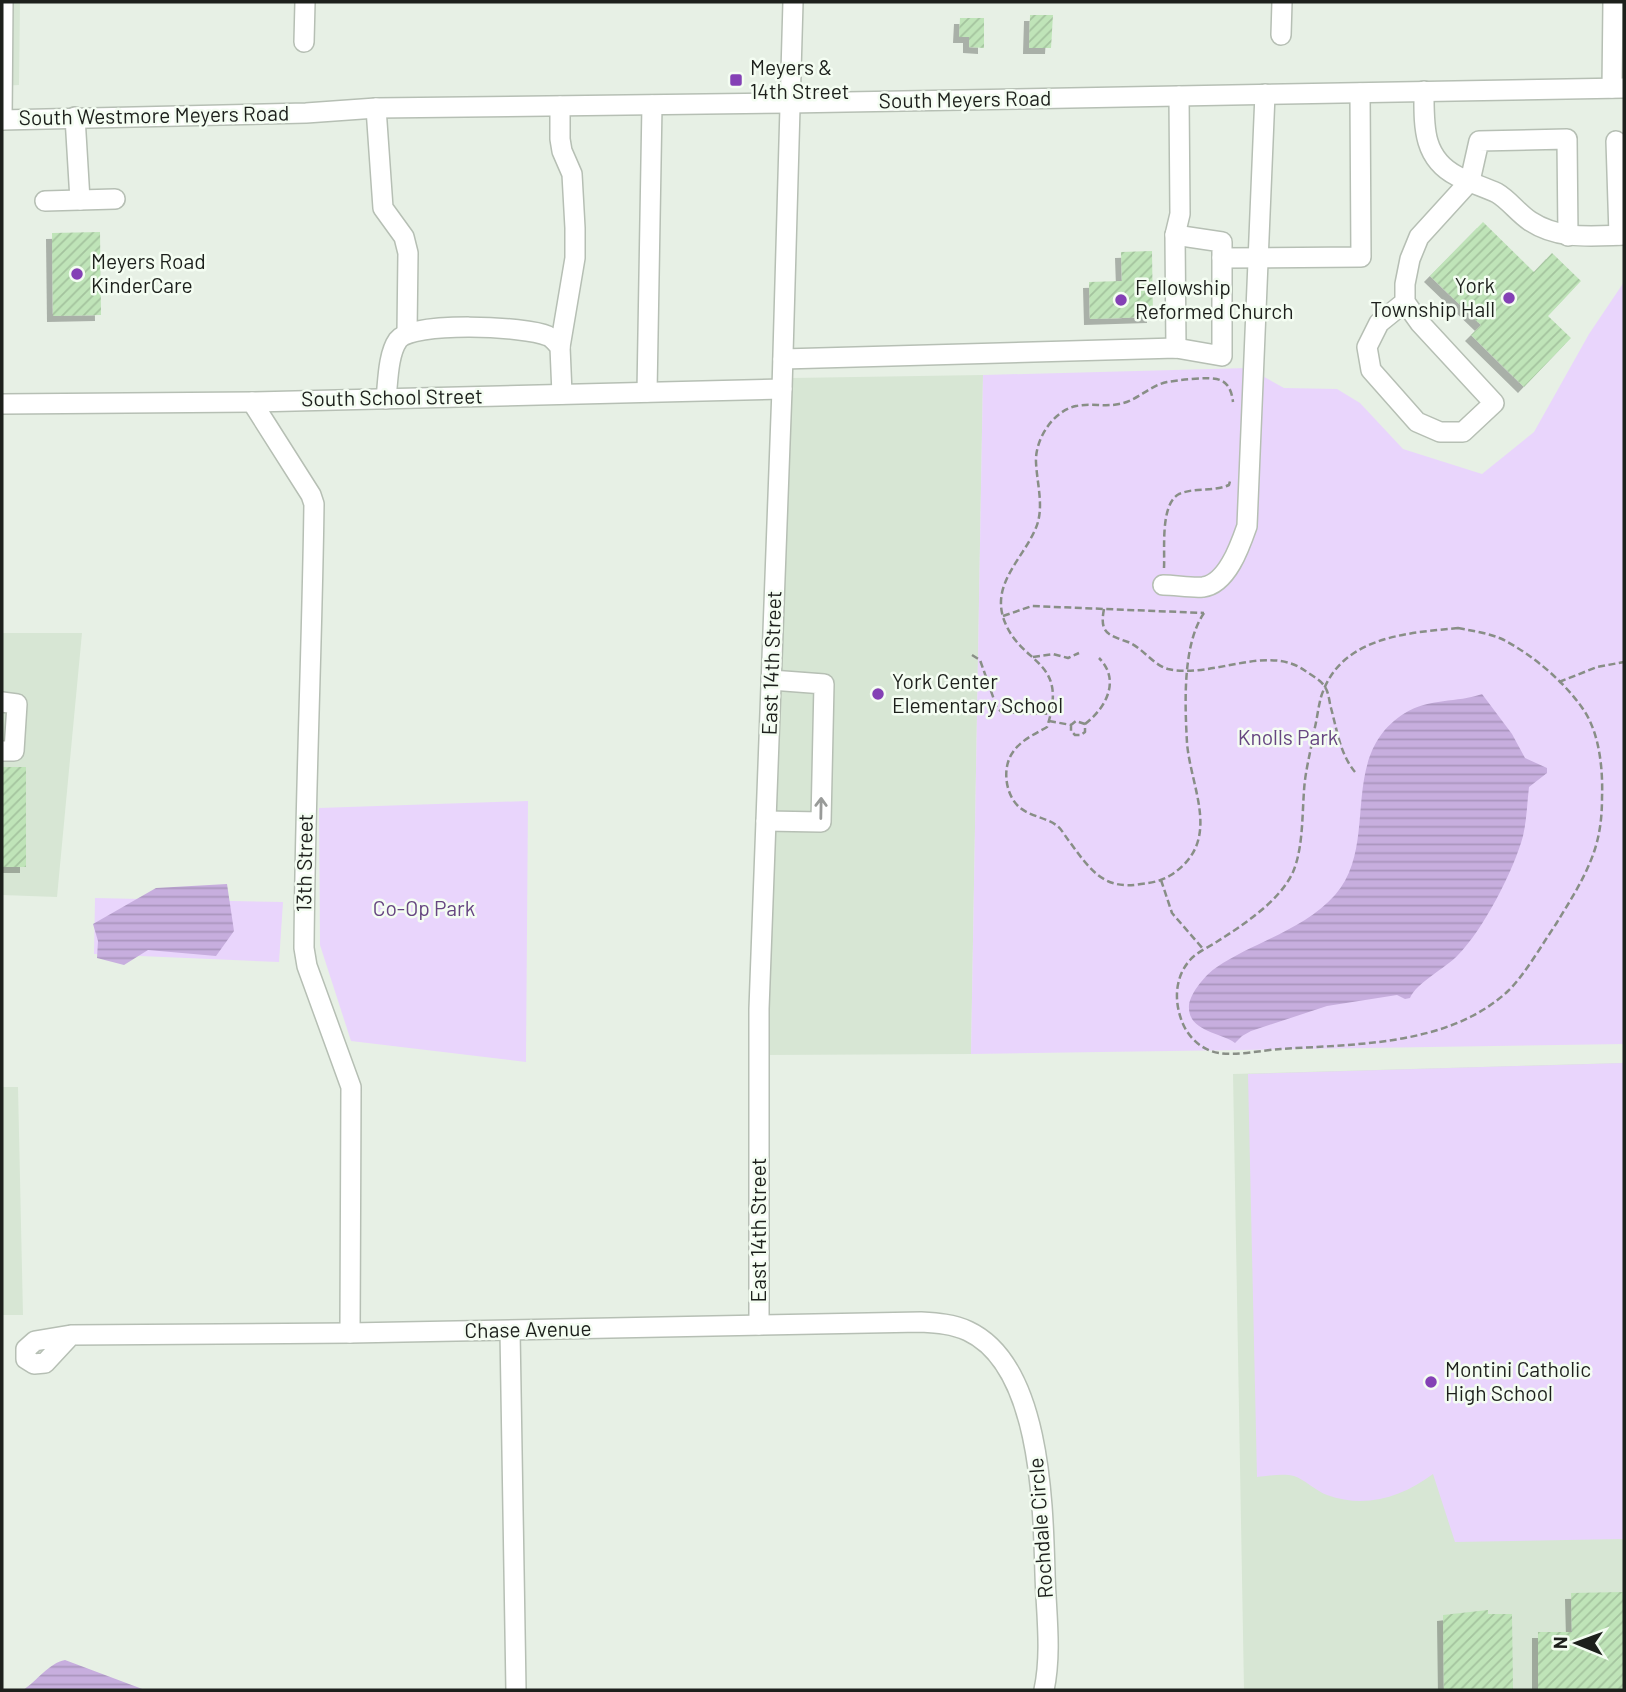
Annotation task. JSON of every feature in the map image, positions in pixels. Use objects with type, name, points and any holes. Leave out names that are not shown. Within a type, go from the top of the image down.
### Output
[{"type":"street","points":[[2,120],[3,2]]},
{"type":"street","points":[[303,43],[304,2]]},
{"type":"street","name":"East 14th Street","points":[[759,1325],[759,1009],[793,2]]},
{"type":"street","points":[[1281,35],[1282,2]]},
{"type":"street","points":[[1613,2],[1618,88]]},
{"type":"street","name":"South Meyers Road","points":[[306,113],[376,108],[1618,88]]},
{"type":"street","points":[[1424,91],[1424,134],[1432,155],[1455,176],[1500,195],[1544,230],[1568,236],[1621,235],[1616,141]]},
{"type":"street","points":[[1222,258],[1361,257],[1360,93]]},
{"type":"street","points":[[1164,585],[1202,587],[1215,583],[1224,573],[1247,526],[1265,94]]},
{"type":"street","points":[[1176,348],[1175,235],[1180,214],[1179,96]]},
{"type":"street","points":[[647,392],[652,105]]},
{"type":"street","points":[[560,106],[560,139],[572,174],[575,228],[575,258],[560,347],[562,394]]},
{"type":"street","points":[[376,108],[383,208],[404,237],[408,253],[407,333]]},
{"type":"street","name":"South Westmore Meyers Road","points":[[2,120],[306,113]]},
{"type":"street","points":[[75,117],[80,200]]},
{"type":"street","points":[[1405,302],[1379,323],[1367,347],[1371,370],[1417,422],[1440,432],[1463,432],[1494,403],[1420,323],[1405,302],[1410,259],[1419,237],[1470,181],[1479,141],[1567,139],[1568,236]]},
{"type":"street","points":[[45,201],[115,199]]},
{"type":"street","points":[[783,359],[1176,348],[1222,356],[1222,242],[1175,235]]},
{"type":"street","points":[[386,399],[394,350],[399,338],[407,333],[475,326],[516,328],[550,337],[560,347]]},
{"type":"street","name":"South School Street","points":[[2,404],[252,402],[782,389]]},
{"type":"street","name":"13th Street","points":[[252,402],[311,495],[314,504],[304,948],[307,966],[351,1087],[350,1333]]},
{"type":"street","points":[[766,821],[821,822],[824,684],[771,680]]},
{"type":"street","points":[[2,702],[17,704],[14,751],[2,751]]},
{"type":"street","name":"Chase Avenue","points":[[71,1335],[510,1331],[921,1322],[956,1327],[981,1339]]},
{"type":"street","points":[[510,1331],[516,1690]]},
{"type":"street","name":"Rochdale Circle","points":[[981,1339],[1005,1366],[1014,1383],[1026,1414],[1037,1458],[1044,1514],[1048,1658],[1044,1690]]},
{"type":"path","points":[[1003,616],[1032,606],[1204,613],[1198,622],[1190,648],[1187,745],[1202,823],[1198,843],[1193,852],[1173,874],[1161,880],[1125,886],[1098,876],[1090,870],[1058,826],[1024,811],[1011,797],[1006,781],[1012,753],[1021,743],[1047,727],[1054,697],[1045,668],[1011,635],[1003,616],[1000,594],[1007,577],[1036,529],[1041,512],[1035,458],[1039,441],[1052,421],[1063,411],[1075,406],[1121,404],[1151,387],[1195,379],[1220,380],[1230,387],[1233,413]]},
{"type":"path","points":[[1164,585],[1166,514],[1170,502],[1179,495],[1229,485],[1232,477]]},
{"type":"path","points":[[1104,609],[1103,626],[1111,637],[1133,645],[1166,669],[1219,669],[1253,662],[1284,661],[1301,668],[1326,688],[1346,761],[1355,772]]},
{"type":"path","points":[[1458,628],[1504,640],[1532,658],[1559,682],[1585,712],[1592,727],[1604,778],[1602,818],[1595,850],[1582,881],[1543,944],[1509,990],[1451,1026],[1408,1037],[1219,1053],[1195,1042],[1191,1036],[1179,1014],[1177,988],[1190,960],[1266,907],[1292,874],[1299,850],[1304,782],[1322,694],[1326,688],[1332,675],[1357,650],[1407,632],[1458,628]]},
{"type":"path","points":[[1033,657],[1053,654],[1068,658],[1079,653]]},
{"type":"path","points":[[972,655],[980,660],[997,708],[1002,712],[1051,714]]},
{"type":"path","points":[[1085,724],[1096,716],[1108,698],[1108,672],[1099,658]]},
{"type":"path","points":[[1559,682],[1597,667],[1624,662]]},
{"type":"path","points":[[1049,722],[1071,725],[1076,721],[1085,724]]},
{"type":"path","points":[[1071,725],[1071,731],[1075,735],[1081,735],[1085,732],[1085,724]]},
{"type":"path","points":[[1161,880],[1172,913],[1204,950]]},
{"type":"shaded area","points":[[2,2],[20,2],[19,85],[2,86]]},
{"type":"shaded area","name":"York Center Elementary School","points":[[983,375],[971,1054],[766,1055],[791,378]]},
{"type":"shaded area","points":[[2,633],[82,633],[57,897],[2,895]]},
{"type":"shaded area","points":[[1482,694],[1512,734],[1525,758],[1547,768],[1547,773],[1529,787],[1519,850],[1496,899],[1468,944],[1453,960],[1418,987],[1410,998],[1397,995],[1327,1006],[1251,1031],[1235,1043],[1193,1021],[1190,1000],[1208,974],[1231,958],[1309,918],[1335,895],[1348,874],[1356,851],[1365,776],[1371,752],[1384,731],[1414,708]]},
{"type":"shaded area","points":[[227,884],[234,931],[216,956],[148,950],[124,965],[97,958],[98,941],[93,924],[156,888]]},
{"type":"shaded area","name":"Montini Catholic High School","points":[[1624,1063],[1624,1690],[1244,1690],[1233,1074]]},
{"type":"shaded area","points":[[2,1087],[18,1087],[23,1315],[2,1315]]},
{"type":"shaded area","points":[[65,1660],[145,1690],[23,1690],[48,1668]]},
{"type":"green space","name":"Knolls Park","points":[[1624,282],[1624,1044],[971,1054],[983,375],[1248,368],[1284,388],[1337,389],[1360,403],[1403,449],[1482,474],[1534,432],[1589,334]]},
{"type":"green space","name":"Co-Op Park","points":[[528,801],[526,1062],[351,1041],[320,945],[319,808]]},
{"type":"green space","points":[[95,898],[283,902],[279,962],[94,954]]},
{"type":"green space","name":"Montini Catholic High School","points":[[1624,1063],[1624,1539],[1455,1542],[1433,1474],[1409,1489],[1370,1501],[1327,1495],[1294,1476],[1257,1477],[1248,1074]]},
{"type":"building","points":[[1030,15],[1053,15],[1051,48],[1029,48]]},
{"type":"building","points":[[960,18],[984,18],[984,48],[969,47],[969,37],[959,37]]},
{"type":"building","name":"York Township Hall","points":[[1483,222],[1534,272],[1552,253],[1581,281],[1548,316],[1571,338],[1524,387],[1471,335],[1481,325],[1430,276]]},
{"type":"building","name":"Meyers Road KinderCare","points":[[100,232],[101,315],[53,316],[52,233]]},
{"type":"building","name":"Fellowship Reformed Church","points":[[1152,251],[1153,317],[1090,319],[1089,282],[1122,281],[1121,252]]},
{"type":"building","points":[[2,767],[26,767],[26,867],[2,867]]},
{"type":"building","points":[[1624,1592],[1624,1690],[1538,1690],[1538,1632],[1572,1632],[1571,1593]]},
{"type":"building","points":[[1488,1610],[1488,1614],[1512,1614],[1513,1690],[1444,1690],[1443,1615]]},
{"type":"place","name":"Meyers & 14th Street","points":[[736,80]]},
{"type":"place","name":"Meyers Road KinderCare","points":[[77,274]]},
{"type":"place","name":"York Township Hall","points":[[1509,298]]},
{"type":"place","name":"Fellowship Reformed Church","points":[[1121,300]]},
{"type":"place","name":"York Center Elementary School","points":[[878,694]]},
{"type":"place","name":"Montini Catholic High School","points":[[1431,1382]]}]
